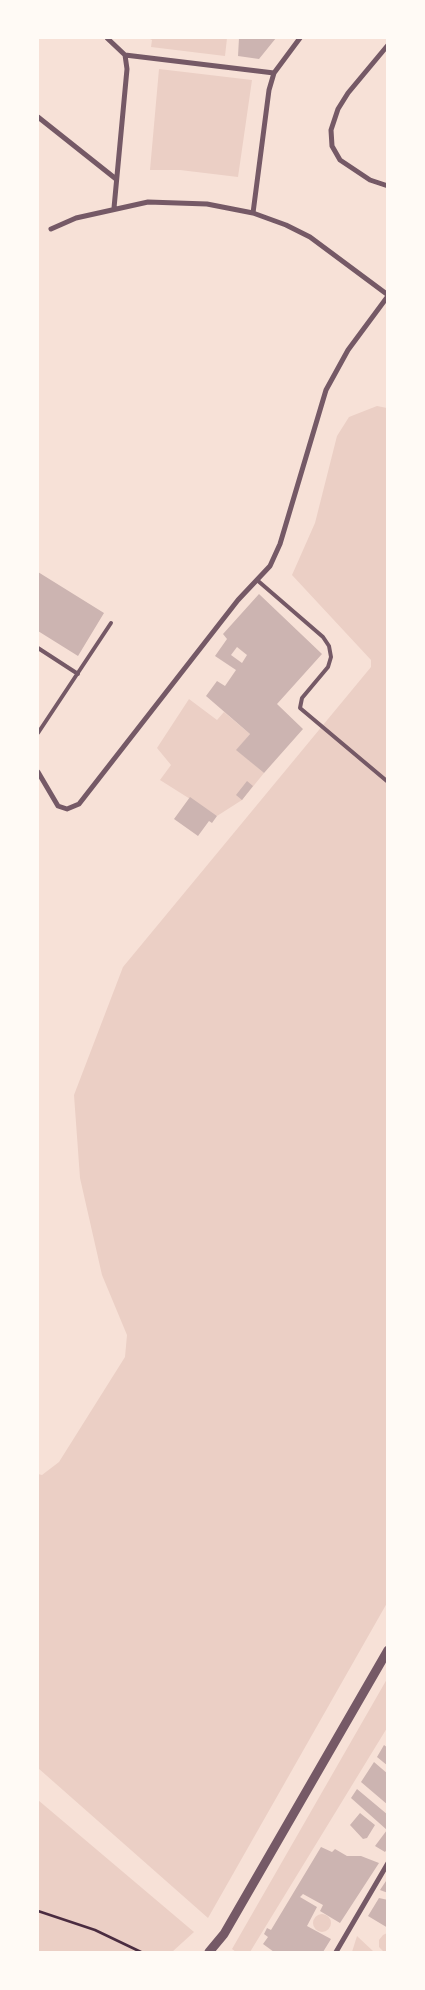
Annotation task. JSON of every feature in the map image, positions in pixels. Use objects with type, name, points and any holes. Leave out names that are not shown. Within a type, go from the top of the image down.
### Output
[{"type":"street","points":[[107,38],[125,55],[274,72]]},
{"type":"street","points":[[253,214],[268,90],[274,72],[300,38]]},
{"type":"street","points":[[388,45],[348,93],[338,108],[331,130],[332,146],[340,160],[370,180],[388,186]]},
{"type":"street","points":[[114,208],[127,69],[125,55]]},
{"type":"street","points":[[38,117],[116,178]]},
{"type":"street","points":[[38,772],[58,806],[67,809],[79,804],[238,600],[270,566],[276,555],[320,406],[332,376],[348,350],[388,296],[310,237],[286,224],[253,214],[207,204],[148,202],[114,208],[76,218],[51,229]]},
{"type":"street","points":[[209,1952],[224,1934],[388,1650]]},
{"type":"street","points":[[336,1952],[388,1863]]},
{"type":"lane","points":[[257,580],[323,637],[329,646],[331,657],[328,667],[302,698],[300,708],[388,782]]},
{"type":"lane","points":[[38,733],[111,624]]},
{"type":"lane","points":[[38,648],[78,674]]},
{"type":"path","points":[[38,1912],[95,1930],[141,1952]]},
{"type":"shaded area","points":[[148,38],[227,38],[225,56],[151,47],[152,40]]},
{"type":"shaded area","points":[[159,69],[252,80],[238,177],[180,170],[150,170]]},
{"type":"shaded area","points":[[377,406],[387,408],[387,1603],[208,1918],[38,1768],[38,1474],[42,1475],[59,1462],[125,1357],[127,1335],[102,1275],[80,1178],[74,1095],[123,967],[371,667],[371,660],[292,575],[315,523],[337,436],[349,417]]},
{"type":"shaded area","points":[[189,699],[217,720],[224,712],[250,734],[237,750],[264,773],[242,800],[217,816],[160,780],[171,765],[157,748]]},
{"type":"shaded area","points":[[387,1679],[387,1728],[250,1952],[236,1952],[232,1949]]},
{"type":"shaded area","points":[[38,1800],[194,1932],[172,1952],[38,1952]]},
{"type":"shaded area","points":[[322,1914],[328,1917],[331,1923],[328,1929],[322,1932],[316,1929],[313,1923],[316,1917]]},
{"type":"shaded area","points":[[387,1933],[387,1952],[384,1952],[379,1947],[379,1940]]},
{"type":"shaded area","points":[[357,1936],[374,1952],[352,1952]]},
{"type":"building","points":[[239,38],[276,38],[259,59],[238,56]]},
{"type":"building","points":[[38,572],[104,613],[78,656],[38,631]]},
{"type":"building","points":[[259,594],[322,654],[277,704],[303,729],[264,773],[236,750],[250,734],[206,696],[217,681],[225,686],[236,670],[215,656],[227,639],[223,634]],"holes":[[[237,647],[247,655],[242,663],[231,655]]]},
{"type":"building","points":[[247,781],[253,786],[242,800],[236,795]]},
{"type":"building","points":[[190,797],[217,816],[212,823],[209,821],[198,836],[174,819]]},
{"type":"building","points":[[384,1745],[388,1748],[388,1766],[377,1757]]},
{"type":"building","points":[[374,1762],[388,1774],[388,1805],[361,1782]]},
{"type":"building","points":[[357,1789],[388,1815],[388,1848],[385,1852],[375,1846],[387,1830],[351,1798]]},
{"type":"building","points":[[360,1813],[375,1825],[367,1838],[363,1839],[350,1825]]},
{"type":"building","points":[[321,1847],[332,1852],[335,1849],[347,1856],[361,1856],[379,1863],[340,1923],[320,1911],[323,1905],[303,1894],[300,1897],[317,1907],[307,1926],[331,1939],[323,1952],[274,1952],[263,1944],[268,1937],[264,1934],[267,1928],[271,1930]]},
{"type":"building","points":[[388,1878],[388,1893],[380,1890]]},
{"type":"building","points":[[379,1898],[388,1900],[388,1928],[368,1916]]}]
